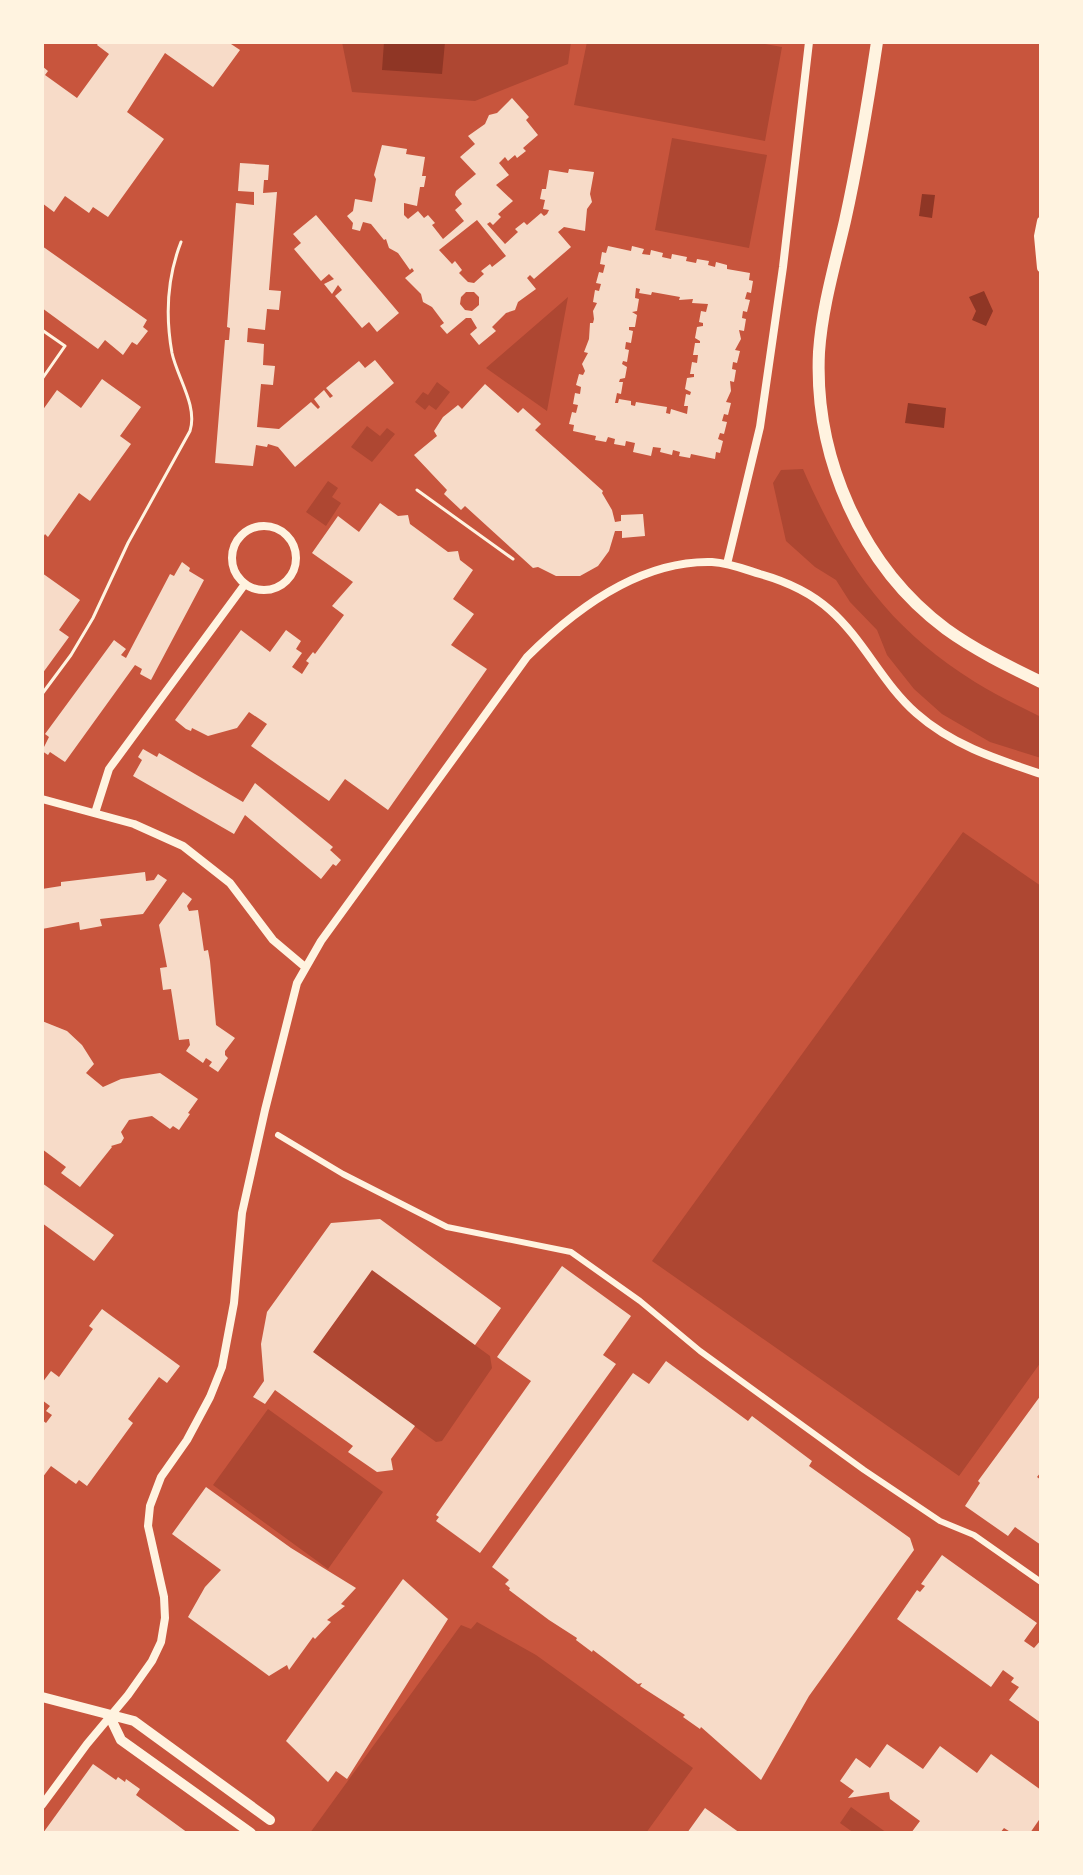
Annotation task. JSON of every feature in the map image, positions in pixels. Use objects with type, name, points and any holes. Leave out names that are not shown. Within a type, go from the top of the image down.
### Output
[{"type":"main road","points":[[877,42],[857,162],[822,323],[820,384],[828,446],[853,517],[902,587],[922,608],[964,642],[1041,682]]},
{"type":"street","points":[[727,564],[760,427],[783,267],[809,42]]},
{"type":"street","points":[[1041,221],[1038,236],[1041,268]]},
{"type":"street","points":[[260,526],[281,530],[294,545],[297,556],[292,576],[275,589],[265,591],[245,584],[233,566],[234,544],[249,529],[260,526]]},
{"type":"street","points":[[42,1805],[152,1661],[161,1642],[164,1597],[148,1526],[150,1506],[161,1477],[187,1440],[222,1367],[234,1303],[242,1213],[297,983],[321,941],[508,681],[547,637],[586,607],[644,575],[682,565],[727,564],[779,579],[807,593],[829,609],[863,646],[894,691],[944,734],[972,750],[1041,774]]},
{"type":"street","points":[[95,813],[109,769],[245,584]]},
{"type":"street","points":[[42,799],[161,834],[198,856],[230,883],[273,940],[305,967]]},
{"type":"street","points":[[278,1135],[355,1181],[447,1227],[571,1252],[864,1470],[940,1521],[974,1535],[1041,1582]]},
{"type":"street","points":[[42,1697],[134,1721],[270,1820]]},
{"type":"street","points":[[110,1717],[121,1740],[251,1833]]},
{"type":"path","points":[[42,694],[93,618],[128,543],[190,431],[193,418],[172,354],[167,306],[169,281],[181,242]]},
{"type":"path","points":[[42,330],[65,346],[42,379]]},
{"type":"path","points":[[417,490],[513,559]]},
{"type":"shaded area","points":[[342,42],[571,42],[568,64],[475,101],[352,92]]},
{"type":"shaded area","points":[[384,42],[445,42],[442,74],[382,70]]},
{"type":"shaded area","points":[[587,42],[754,42],[782,47],[765,141],[574,105]]},
{"type":"shaded area","points":[[672,138],[767,155],[749,248],[655,230]]},
{"type":"shaded area","points":[[922,194],[935,195],[932,218],[919,216]]},
{"type":"shaded area","points":[[984,291],[993,311],[986,326],[972,320],[976,311],[969,297]]},
{"type":"shaded area","points":[[568,297],[547,411],[486,368]]},
{"type":"shaded area","points":[[437,382],[450,392],[436,410],[429,405],[425,410],[415,402],[423,392],[428,395]]},
{"type":"shaded area","points":[[908,403],[946,408],[944,428],[905,423]]},
{"type":"shaded area","points":[[367,426],[380,436],[387,428],[395,434],[372,462],[351,447]]},
{"type":"shaded area","points":[[803,469],[852,563],[893,615],[944,661],[983,687],[1041,717],[1041,758],[990,742],[942,714],[914,689],[887,655],[877,630],[850,602],[836,580],[815,567],[786,541],[773,483],[781,470]]},
{"type":"shaded area","points":[[328,481],[338,488],[332,497],[341,503],[326,526],[306,512]]},
{"type":"shaded area","points":[[963,832],[1041,886],[1041,1362],[959,1476],[652,1261]]},
{"type":"shaded area","points":[[372,1270],[490,1356],[492,1368],[442,1441],[436,1442],[313,1352]]},
{"type":"shaded area","points":[[268,1409],[383,1492],[328,1569],[213,1485]]},
{"type":"shaded area","points":[[477,1622],[536,1655],[693,1768],[646,1833],[310,1833],[461,1625],[471,1629]]},
{"type":"shaded area","points":[[851,1807],[887,1833],[854,1833],[840,1823]]},
{"type":"building","points":[[99,42],[228,42],[240,50],[213,87],[165,53],[127,112],[164,139],[108,217],[93,207],[89,213],[65,196],[54,212],[42,203],[42,66],[48,71],[45,75],[77,98],[109,54],[97,45]]},
{"type":"building","points":[[512,98],[529,117],[526,120],[538,135],[517,158],[515,155],[508,161],[505,157],[499,163],[509,175],[496,185],[513,201],[498,214],[501,217],[493,225],[490,222],[487,224],[505,244],[524,222],[527,225],[541,213],[544,216],[547,214],[549,210],[543,209],[545,200],[540,199],[542,189],[546,189],[549,170],[594,172],[590,194],[592,202],[587,209],[585,231],[564,227],[558,232],[571,247],[534,279],[530,275],[527,278],[536,289],[518,302],[515,310],[506,313],[492,327],[496,331],[479,345],[470,334],[477,328],[471,318],[466,318],[447,334],[440,326],[444,323],[432,307],[423,302],[421,294],[405,278],[414,271],[412,268],[410,270],[398,253],[389,248],[386,239],[371,224],[363,222],[360,231],[352,229],[353,223],[347,216],[353,211],[355,199],[372,202],[374,175],[382,145],[407,149],[406,154],[425,157],[422,176],[426,176],[424,187],[420,187],[417,206],[404,203],[404,215],[408,219],[418,211],[424,218],[428,215],[443,239],[464,221],[455,210],[462,204],[455,195],[456,191],[476,174],[460,157],[475,144],[468,136],[485,124],[489,115],[497,113]],"holes":[[[477,220],[506,256],[481,271],[484,274],[474,283],[468,282],[459,273],[462,270],[455,261],[452,264],[439,250]],[[466,292],[474,292],[479,297],[479,305],[472,311],[465,310],[460,304]]]},
{"type":"building","points":[[240,163],[269,165],[263,193],[277,192],[269,290],[281,291],[279,310],[267,309],[265,330],[248,328],[247,342],[264,344],[263,365],[275,366],[273,385],[261,384],[257,427],[279,429],[311,402],[318,409],[320,407],[314,399],[324,390],[330,398],[333,396],[326,388],[359,361],[365,368],[375,360],[394,383],[295,467],[278,447],[268,444],[267,447],[256,445],[253,466],[215,463],[225,340],[229,340],[230,328],[227,327],[236,203],[254,205],[254,192],[238,191]]},
{"type":"building","points":[[316,215],[399,313],[377,332],[369,322],[362,328],[335,296],[342,290],[338,285],[332,294],[324,284],[334,279],[329,274],[321,281],[294,249],[301,243],[293,234]]},
{"type":"building","points":[[42,246],[147,320],[143,327],[148,331],[137,345],[132,342],[123,355],[105,340],[98,349],[42,308]]},
{"type":"building","points":[[608,246],[631,251],[632,246],[644,249],[642,254],[650,255],[651,250],[663,253],[662,257],[671,259],[672,254],[687,257],[686,261],[696,263],[697,259],[709,261],[708,265],[715,267],[716,262],[727,265],[727,269],[750,273],[749,280],[753,281],[751,293],[747,292],[745,299],[750,300],[747,312],[743,311],[742,318],[746,319],[744,331],[739,330],[741,339],[735,350],[740,351],[737,363],[733,362],[732,369],[736,370],[734,382],[730,381],[731,391],[726,402],[731,403],[728,415],[724,414],[722,421],[727,422],[724,434],[720,433],[718,439],[723,441],[715,459],[691,454],[690,458],[679,456],[680,452],[673,450],[672,455],[653,447],[651,456],[633,452],[635,443],[626,441],[625,446],[614,444],[615,439],[608,437],[606,442],[595,440],[596,436],[573,431],[574,425],[569,424],[572,412],[576,413],[578,405],[573,404],[575,393],[580,394],[581,387],[576,385],[579,374],[583,375],[585,371],[582,364],[588,353],[584,352],[597,303],[593,302],[595,290],[599,291],[601,284],[596,283],[605,265],[600,264],[602,252],[606,253]],"holes":[[[636,288],[640,289],[639,293],[651,295],[652,292],[708,304],[706,312],[701,311],[699,322],[703,326],[697,327],[695,338],[700,343],[695,343],[693,355],[698,355],[697,363],[692,362],[690,374],[694,377],[687,378],[685,389],[691,392],[690,395],[686,394],[684,406],[688,406],[687,414],[671,409],[670,414],[666,413],[667,407],[636,402],[635,406],[631,405],[631,401],[619,399],[615,403],[617,393],[621,394],[623,382],[619,382],[620,379],[625,378],[627,367],[622,364],[623,361],[627,362],[629,350],[625,349],[626,342],[631,343],[633,331],[629,327],[635,327],[637,315],[632,312],[637,311],[639,299],[635,298]]]},
{"type":"building","points":[[102,379],[141,407],[120,436],[131,444],[90,501],[79,493],[48,537],[45,534],[42,539],[42,411],[57,390],[81,408]]},
{"type":"building","points":[[485,384],[518,413],[523,408],[541,424],[535,430],[603,491],[615,522],[621,521],[621,515],[643,514],[645,536],[622,538],[622,531],[615,531],[609,551],[598,566],[580,576],[556,576],[538,567],[533,568],[465,506],[461,510],[444,494],[447,490],[414,455],[437,436],[434,431],[443,417],[458,405],[462,409]]},
{"type":"building","points":[[380,503],[398,516],[408,515],[410,524],[448,552],[458,551],[460,560],[473,570],[453,599],[474,614],[451,645],[487,669],[388,810],[345,779],[329,801],[251,746],[267,724],[249,712],[237,728],[208,736],[192,728],[191,731],[186,729],[175,720],[241,630],[270,652],[286,630],[301,641],[296,649],[302,653],[292,667],[302,674],[309,663],[306,661],[313,652],[315,654],[344,615],[332,606],[353,582],[312,553],[338,516],[359,532]]},
{"type":"building","points":[[182,562],[190,568],[189,571],[204,580],[151,680],[140,674],[142,669],[135,665],[65,762],[50,752],[48,755],[42,751],[49,737],[45,734],[114,640],[126,649],[121,655],[126,658],[170,574],[174,576]]},
{"type":"building","points":[[42,573],[80,600],[59,630],[69,637],[42,674]]},
{"type":"building","points":[[143,749],[157,757],[159,753],[243,802],[255,783],[333,847],[330,850],[341,860],[336,866],[333,864],[321,879],[245,815],[234,834],[133,776],[142,760],[138,757]]},
{"type":"building","points":[[145,872],[146,881],[154,880],[158,874],[167,880],[143,914],[100,919],[102,926],[80,930],[79,922],[42,929],[42,889],[61,886],[61,882]]},
{"type":"building","points":[[183,892],[192,899],[187,906],[189,911],[198,910],[204,951],[208,950],[216,1025],[235,1038],[225,1051],[228,1058],[218,1072],[209,1066],[212,1062],[206,1058],[203,1063],[186,1051],[190,1045],[189,1039],[179,1040],[171,989],[163,990],[160,968],[167,967],[159,925]]},
{"type":"building","points":[[42,1021],[67,1031],[82,1045],[94,1064],[86,1073],[103,1087],[121,1079],[160,1073],[198,1099],[179,1130],[173,1126],[170,1129],[152,1116],[129,1120],[121,1132],[124,1138],[121,1143],[111,1146],[80,1187],[61,1173],[66,1167],[42,1149]]},
{"type":"building","points":[[42,1183],[114,1235],[94,1261],[42,1223]]},
{"type":"building","points":[[380,1219],[501,1308],[475,1345],[372,1270],[313,1352],[415,1426],[391,1459],[393,1470],[377,1472],[348,1452],[353,1446],[275,1390],[265,1404],[253,1397],[264,1381],[261,1344],[267,1312],[331,1223]]},
{"type":"building","points":[[562,1266],[631,1316],[603,1355],[616,1364],[480,1553],[436,1521],[439,1517],[436,1515],[531,1381],[497,1357]]},
{"type":"building","points":[[102,1309],[180,1366],[167,1383],[159,1377],[128,1419],[133,1423],[87,1486],[79,1480],[76,1484],[51,1466],[42,1478],[42,1420],[46,1423],[52,1415],[46,1411],[50,1406],[42,1400],[42,1383],[51,1371],[59,1377],[93,1329],[89,1326]]},
{"type":"building","points":[[666,1361],[748,1421],[752,1416],[812,1461],[809,1466],[910,1538],[914,1550],[809,1696],[761,1780],[701,1727],[509,1590],[505,1584],[509,1580],[492,1567],[633,1373],[649,1384]]},
{"type":"building","points":[[1041,1395],[1041,1472],[1037,1477],[1041,1480],[1041,1545],[1015,1527],[1008,1536],[965,1506],[980,1483],[978,1481]]},
{"type":"building","points":[[206,1487],[291,1548],[356,1588],[341,1604],[345,1606],[327,1620],[331,1622],[315,1639],[313,1637],[289,1670],[287,1665],[269,1676],[188,1617],[205,1587],[221,1570],[172,1534]]},
{"type":"building","points":[[942,1555],[1037,1623],[1024,1641],[1034,1648],[1041,1640],[1041,1723],[1009,1700],[1019,1687],[1011,1682],[1014,1678],[1003,1670],[991,1687],[897,1619],[917,1590],[920,1592],[925,1586],[921,1584]]},
{"type":"building","points":[[403,1579],[448,1619],[347,1779],[336,1771],[328,1782],[286,1741]]},
{"type":"building","points":[[887,1744],[923,1769],[940,1746],[977,1773],[991,1754],[1041,1790],[1041,1817],[1030,1833],[1012,1833],[1004,1828],[1000,1833],[911,1833],[920,1821],[890,1799],[889,1792],[848,1798],[854,1791],[840,1781],[856,1758],[870,1768]]},
{"type":"building","points":[[93,1764],[116,1780],[118,1777],[125,1782],[126,1779],[140,1789],[136,1795],[188,1833],[43,1833]]},
{"type":"building","points":[[705,1808],[740,1833],[687,1833]]}]
